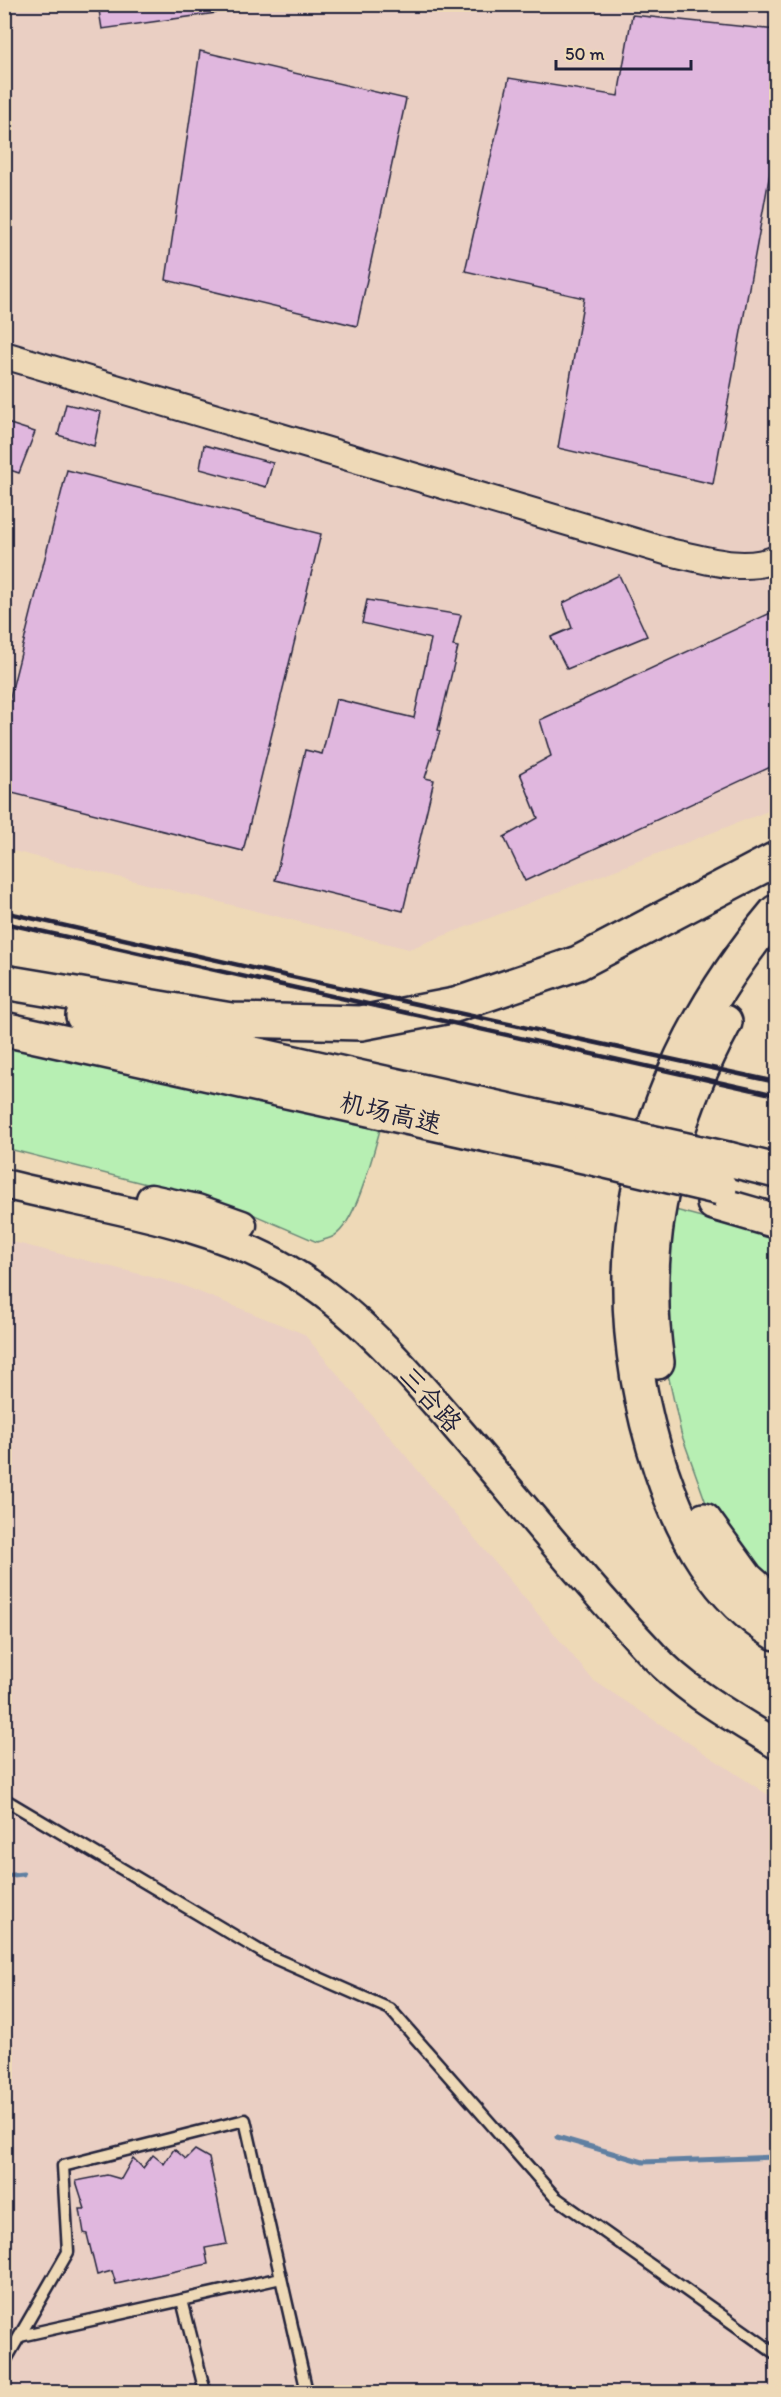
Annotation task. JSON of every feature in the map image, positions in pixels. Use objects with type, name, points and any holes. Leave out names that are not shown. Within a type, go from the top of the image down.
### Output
[{"type":"highway","points":[[4,982],[231,1020],[361,1023],[455,1005],[578,963],[777,859]]},
{"type":"highway","points":[[777,912],[754,938],[713,998],[682,1052],[662,1101],[635,1206],[629,1311],[637,1378],[652,1443],[669,1495],[713,1575],[736,1602],[777,1633]]},
{"type":"highway","points":[[777,947],[739,996],[705,1059],[678,1124],[666,1163],[658,1207],[653,1285],[653,1338],[662,1393],[682,1466],[702,1516],[722,1548],[746,1578],[777,1605]]},
{"type":"highway","name":"机场高速","points":[[4,999],[601,1146],[777,1202]]},
{"type":"highway","name":"机场高速","points":[[4,1029],[601,1146]]},
{"type":"highway","name":"机场高速","points":[[721,1183],[777,1171]]},
{"type":"highway","points":[[721,1183],[777,1221]]},
{"type":"main road","name":"三合路","points":[[4,1165],[197,1209],[244,1226],[298,1252],[348,1287],[434,1375],[667,1643],[717,1685],[777,1722]]},
{"type":"main road","name":"三合路","points":[[4,1184],[189,1228],[236,1243],[287,1269],[338,1302],[423,1389],[654,1657],[708,1701],[777,1744]]},
{"type":"street","points":[[4,355],[669,552],[725,564],[754,564],[777,559]]},
{"type":"lane","points":[[9,1802],[267,1955],[390,2009],[555,2197],[777,2354]]},
{"type":"lane","points":[[4,2363],[68,2252],[63,2166],[244,2120],[307,2392]]},
{"type":"lane","points":[[20,2336],[281,2278]]},
{"type":"lane","points":[[182,2300],[205,2392]]},
{"type":"shaded area","points":[[5,5],[776,5],[776,808],[409,949],[5,849]]},
{"type":"shaded area","points":[[5,1240],[179,1284],[304,1334],[593,1680],[776,1800],[776,2392],[5,2392]]},
{"type":"green space","points":[[5,1043],[380,1130],[356,1203],[342,1229],[334,1236],[317,1242],[236,1207],[5,1148]]},
{"type":"green space","points":[[668,1208],[776,1237],[776,1593],[733,1547],[706,1503],[681,1433],[667,1370]]},
{"type":"building","points":[[98,4],[215,4],[216,13],[102,29]]},
{"type":"building","points":[[632,15],[777,30],[777,135],[713,484],[558,448],[584,298],[465,271],[509,78],[618,96]]},
{"type":"building","points":[[200,51],[406,99],[357,326],[166,280]]},
{"type":"building","points":[[66,404],[101,412],[94,446],[58,435]]},
{"type":"building","points":[[7,423],[35,432],[19,473],[4,468],[4,434]]},
{"type":"building","points":[[204,445],[273,463],[266,487],[200,469]]},
{"type":"building","points":[[67,470],[321,534],[243,851],[4,791],[4,721]]},
{"type":"building","points":[[619,575],[647,636],[567,669],[551,637],[572,628],[563,603]]},
{"type":"building","points":[[367,600],[461,615],[453,646],[458,647],[438,730],[440,731],[425,778],[434,780],[403,911],[275,880],[305,750],[322,754],[336,699],[414,718],[431,639],[362,623]]},
{"type":"building","points":[[777,610],[777,764],[525,881],[504,837],[538,818],[520,773],[551,756],[540,720]]},
{"type":"building","points":[[174,2149],[186,2159],[195,2150],[209,2158],[227,2244],[205,2248],[208,2264],[116,2284],[112,2271],[97,2275],[87,2234],[84,2233],[80,2209],[85,2209],[76,2181],[107,2175],[121,2179],[133,2158],[143,2168],[153,2155],[164,2164]]},
{"type":"waterway","points":[[4,1876],[23,1874]]},
{"type":"waterway","points":[[557,2137],[643,2162],[776,2157]]},
{"type":"railway","points":[[4,912],[776,1082]]},
{"type":"railway","points":[[4,923],[776,1095]]}]
